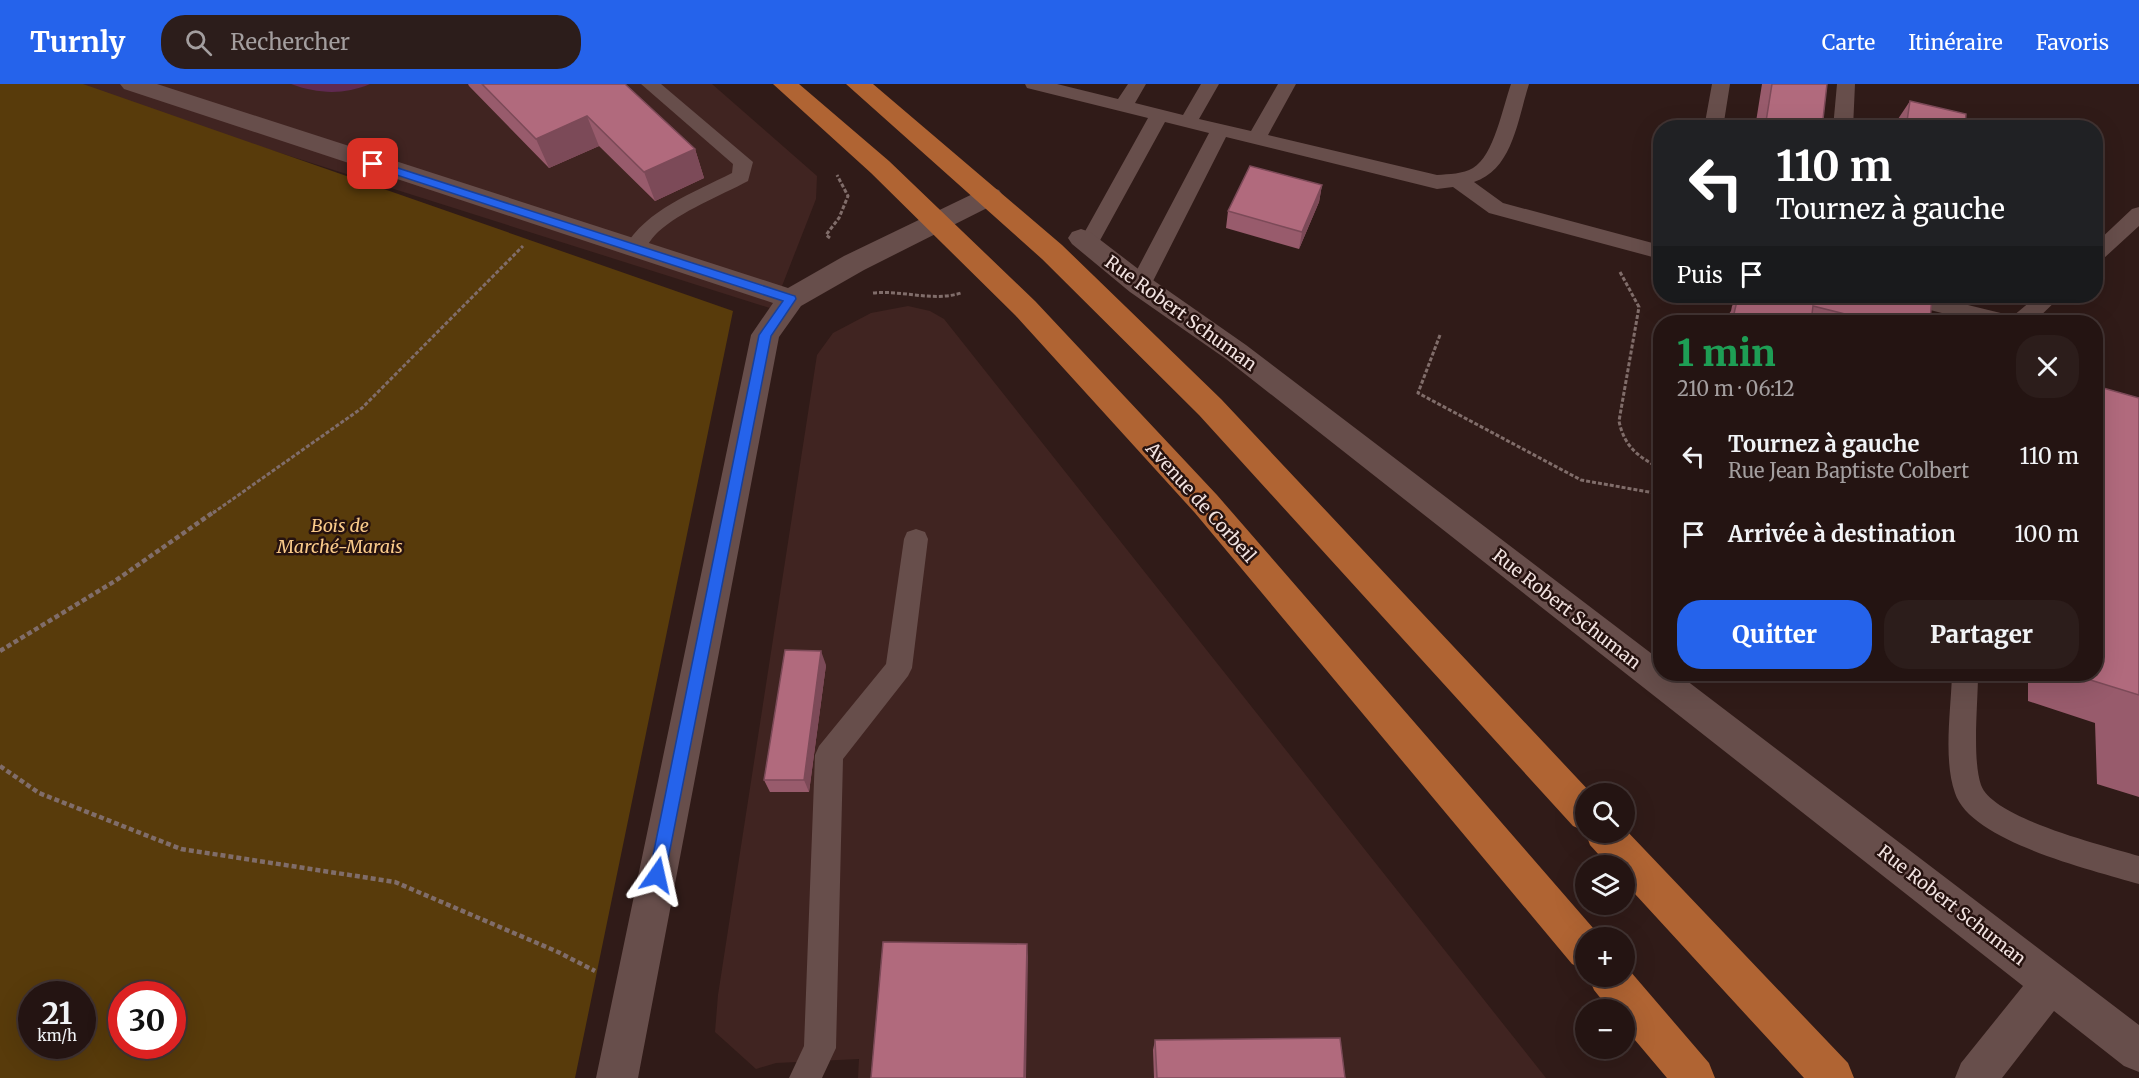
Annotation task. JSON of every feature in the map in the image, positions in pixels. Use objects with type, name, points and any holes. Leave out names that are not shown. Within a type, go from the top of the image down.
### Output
[{"type":"main road","name":"Avenue de Corbeil","points":[[785,84],[880,167],[1024,308],[1206,504],[1575,937]]},
{"type":"main road","points":[[858,84],[990,196],[1066,265],[1210,407],[1575,802]]},
{"type":"main road","points":[[1613,843],[1833,1078]]},
{"type":"main road","points":[[1617,987],[1694,1078]]},
{"type":"street","points":[[132,84],[791,299]]},
{"type":"street","points":[[617,1078],[765,335],[791,299],[854,262],[990,196]]},
{"type":"street","name":"Rue Robert Schuman","points":[[1084,241],[1140,285],[1236,352],[1653,674]]},
{"type":"street","name":"Rue Robert Schuman","points":[[1662,681],[2139,1051]]},
{"type":"street","points":[[1976,1078],[2051,982]]},
{"type":"lane","points":[[634,248],[650,228],[663,218],[741,177],[743,162],[650,84]]},
{"type":"lane","points":[[1034,84],[1437,182],[1477,175],[1490,167],[1520,84]]},
{"type":"lane","points":[[1124,105],[1137,84]]},
{"type":"lane","points":[[1188,122],[1210,84]]},
{"type":"lane","points":[[1257,138],[1287,84]]},
{"type":"lane","points":[[1714,120],[1721,84]]},
{"type":"lane","points":[[1844,120],[1846,84]]},
{"type":"lane","points":[[1084,241],[1160,114]]},
{"type":"lane","points":[[1140,285],[1220,130]]},
{"type":"lane","points":[[1456,180],[1496,207],[1653,250]]},
{"type":"lane","points":[[2103,247],[2139,214]]},
{"type":"lane","points":[[1931,303],[1979,315]]},
{"type":"lane","points":[[2028,315],[2042,303]]},
{"type":"lane","points":[[805,1078],[820,1048],[829,755],[899,668],[916,539]]},
{"type":"lane","points":[[1965,681],[1965,774],[1970,795],[1981,809],[2027,834],[2139,870]]},
{"type":"path","points":[[0,651],[115,581],[362,408],[548,221]]},
{"type":"path","points":[[1628,243],[1620,273],[1640,307],[1619,421],[1620,434],[1636,456],[1653,464]]},
{"type":"path","points":[[884,291],[945,298],[965,291]]},
{"type":"path","points":[[1440,335],[1418,393],[1581,480],[1653,493]]},
{"type":"path","points":[[0,766],[39,793],[181,849],[395,882],[558,952],[633,991]]},
{"type":"shaded area","points":[[79,84],[712,84],[817,176],[816,199],[773,309],[185,123]]},
{"type":"shaded area","points":[[291,84],[370,84],[360,88],[331,92],[311,90]]},
{"type":"shaded area","points":[[908,306],[930,311],[944,319],[1546,1078],[858,1078],[859,1059],[776,1063],[756,1069],[715,1032],[718,995],[817,355],[833,333],[871,313]]},
{"type":"green space","name":"Bois de Marché-Marais","points":[[0,84],[83,84],[733,311],[575,1078],[0,1078]]},
{"type":"building","points":[[482,84],[625,84],[695,149],[644,172],[587,116],[536,139]]},
{"type":"building","points":[[1772,84],[1827,84],[1823,120],[1766,120]]},
{"type":"building","points":[[1910,101],[1966,114],[1966,120],[1907,120]]},
{"type":"building","points":[[1250,166],[1322,185],[1302,232],[1228,211]]},
{"type":"building","points":[[1737,303],[1931,303],[1931,315],[1849,315],[1813,306],[1812,315],[1734,315]]},
{"type":"building","points":[[2103,388],[2139,398],[2139,695],[2094,681],[2103,681]]},
{"type":"building","points":[[785,650],[821,651],[804,780],[764,780]]},
{"type":"building","points":[[883,942],[1027,944],[1024,1078],[871,1078]]},
{"type":"building","points":[[1340,1038],[1345,1078],[1157,1078],[1155,1040]]},
{"type":"route","points":[[373,164],[791,299],[765,335],[657,875]]}]
